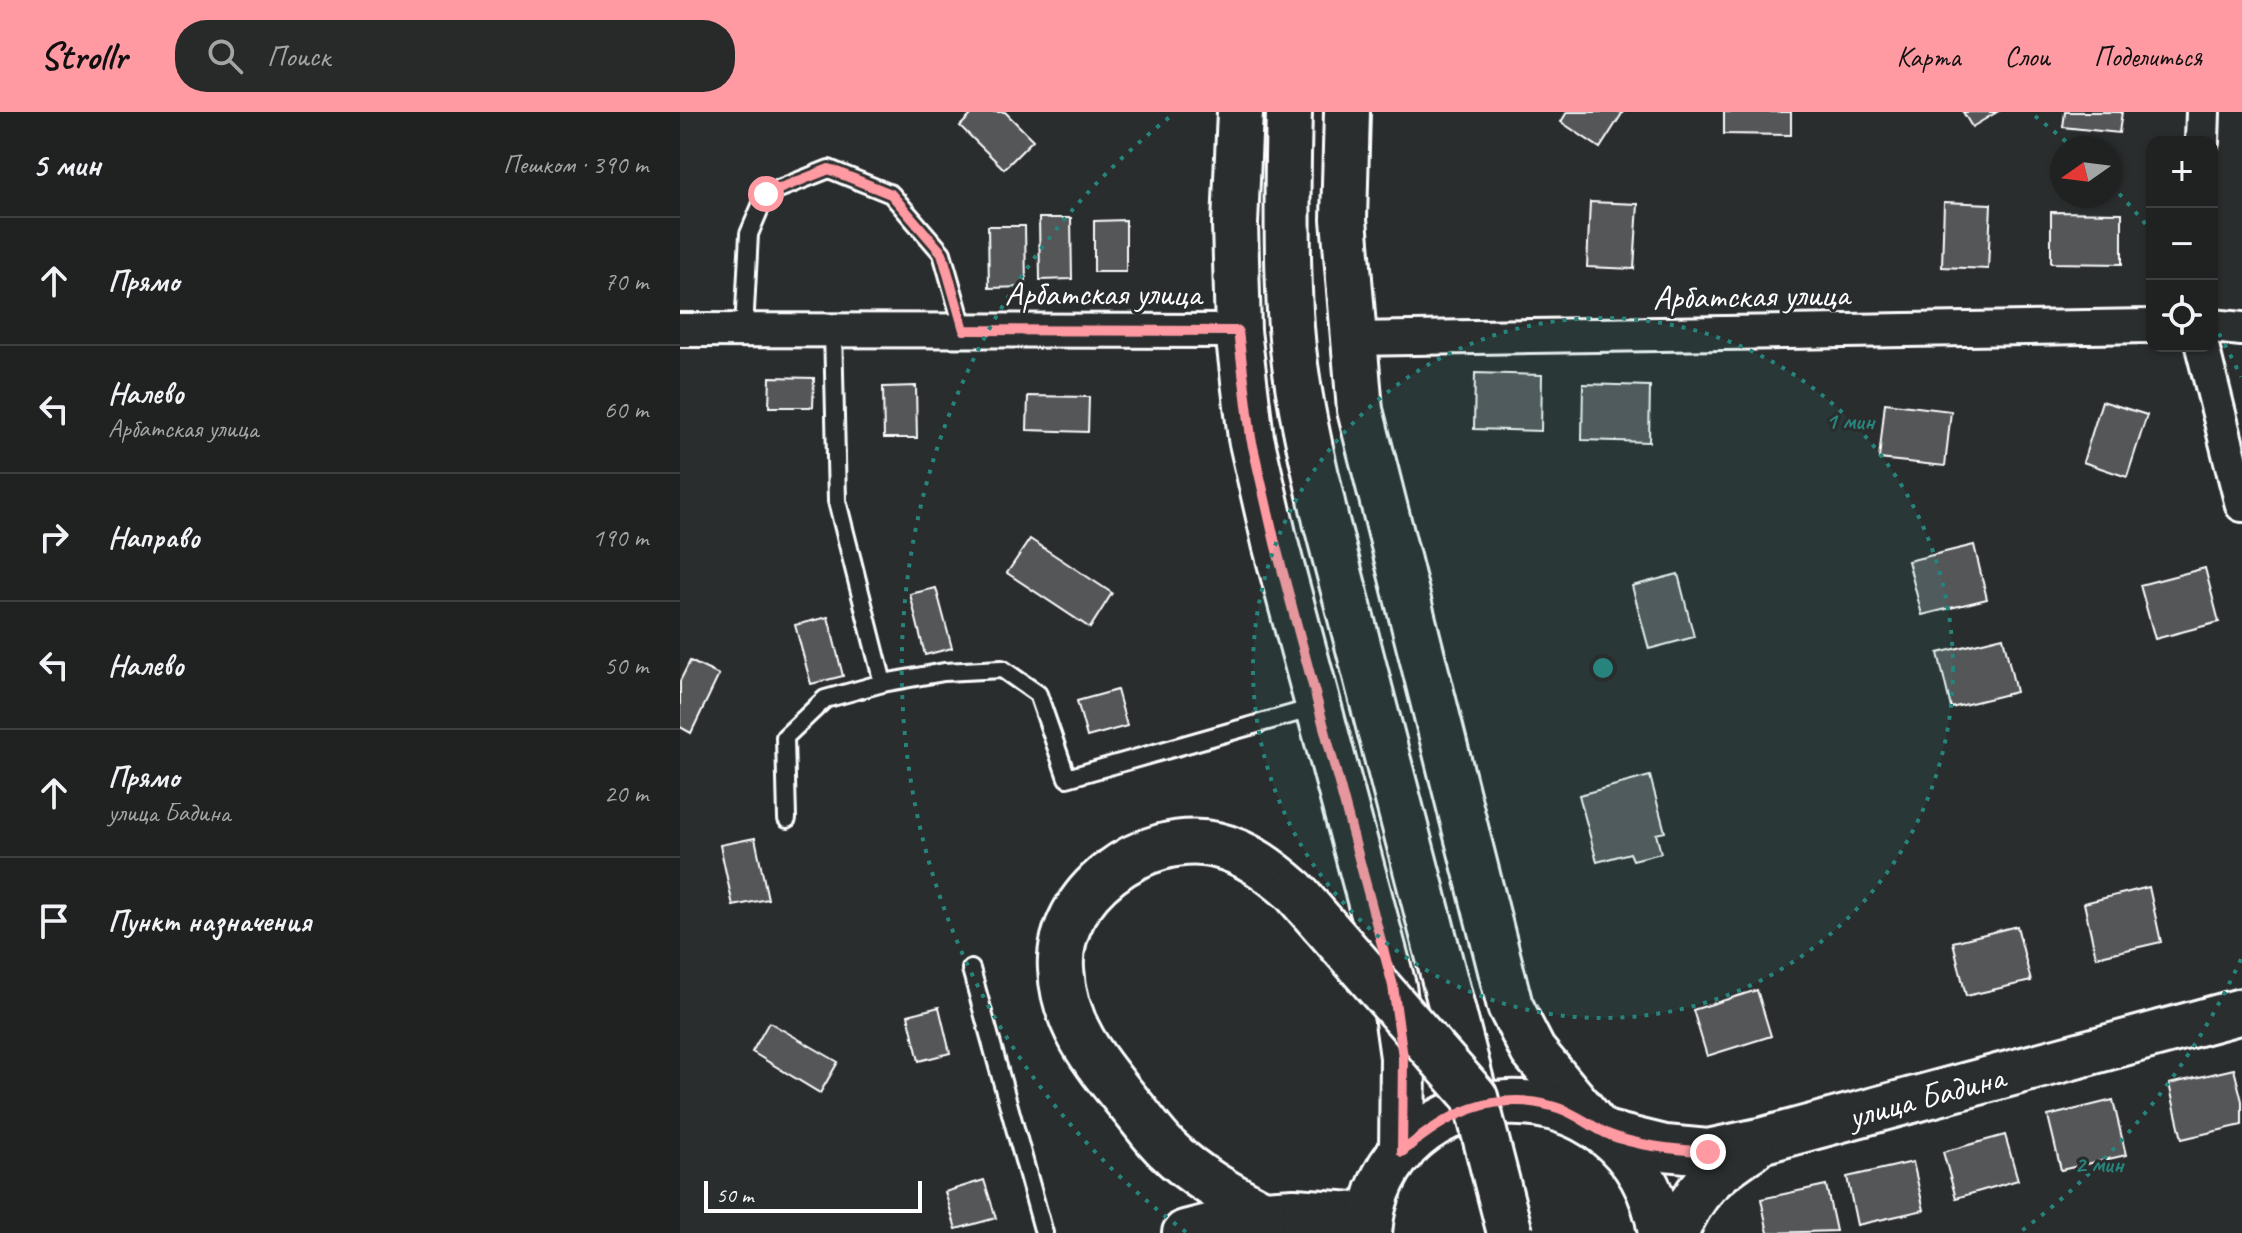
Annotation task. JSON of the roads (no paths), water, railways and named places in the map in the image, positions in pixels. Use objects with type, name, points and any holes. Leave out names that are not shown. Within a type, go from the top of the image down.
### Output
[{"type":"street","points":[[1240,112],[1235,224],[1238,331],[1251,438],[1393,986],[1403,1057],[1402,1152]]},
{"type":"street","points":[[1289,112],[1286,221],[1291,330],[1306,430],[1326,521],[1510,1233]]},
{"type":"street","points":[[1347,112],[1344,219],[1360,410],[1510,1006],[1533,1051],[1600,1129],[1634,1162],[1652,1194],[1661,1233]]},
{"type":"street","points":[[2202,136],[2203,112]]},
{"type":"street","name":"Арбатская улица","points":[[1352,339],[2146,326]]},
{"type":"street","points":[[2218,327],[2242,329]]},
{"type":"street","name":"Арбатская улица","points":[[680,330],[1238,331]]},
{"type":"street","points":[[2204,352],[2242,505]]},
{"type":"street","points":[[1263,1213],[1217,1188],[1166,1149],[1085,1049],[1067,1010],[1060,967],[1068,924],[1088,892],[1121,865],[1153,850],[1181,844],[1215,844],[1267,868],[1294,891],[1475,1097]]},
{"type":"street","name":"улица Бадина","points":[[1600,1129],[1665,1148],[1708,1152],[1764,1140],[2242,1011]]},
{"type":"street","points":[[1185,1233],[1263,1213],[1294,1211],[1369,1224],[1382,1182],[1402,1152],[1434,1124],[1472,1107],[1513,1101],[1554,1106],[1600,1129]]},
{"type":"street","points":[[1676,1233],[1684,1213],[1712,1174],[1764,1140]]},
{"type":"lane","points":[[744,330],[749,234],[766,194],[829,169],[891,194],[942,253],[964,330]]},
{"type":"lane","points":[[833,330],[837,501],[883,683]]},
{"type":"lane","points":[[787,819],[785,737],[825,699],[883,683],[944,672],[1002,669],[1038,694],[1067,778],[1319,707]]},
{"type":"lane","points":[[971,969],[1044,1233]]}]
